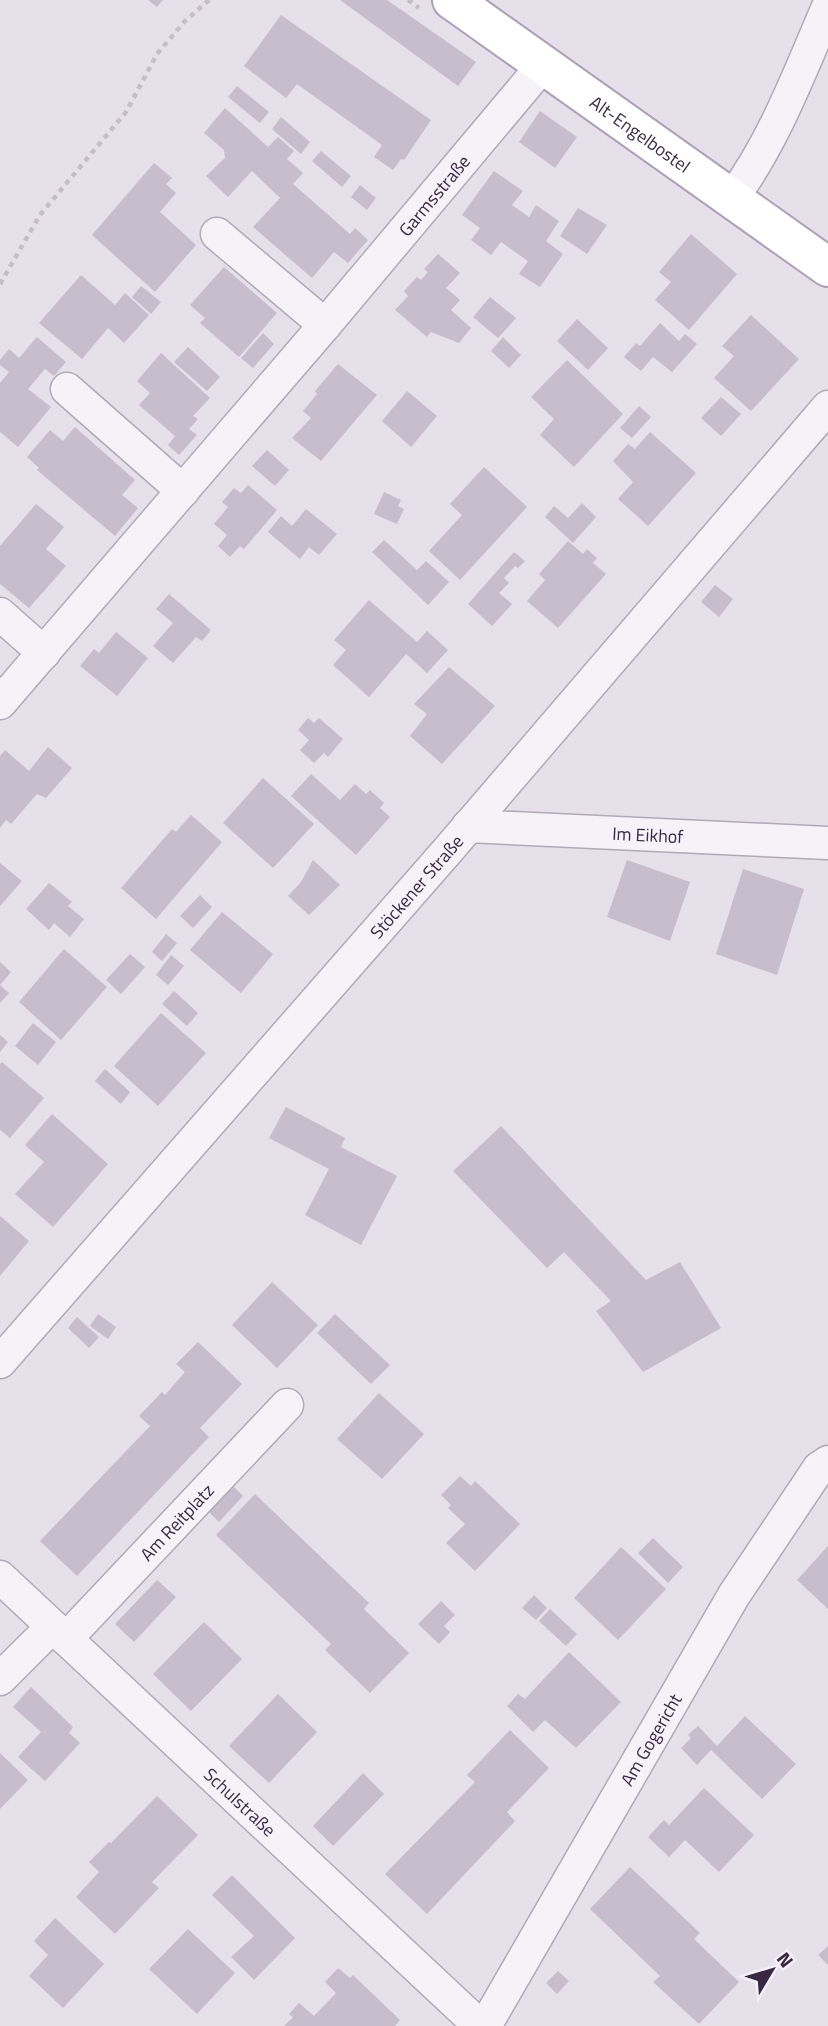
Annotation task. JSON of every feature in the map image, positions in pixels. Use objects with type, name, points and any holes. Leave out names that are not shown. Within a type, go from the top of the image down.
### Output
[{"type":"main road","name":"Alt-Engelbostel","points":[[452,0],[828,267]]},
{"type":"street","points":[[733,198],[747,179],[779,116],[828,7]]},
{"type":"street","name":"Garmsstraße","points":[[0,703],[325,325],[544,64]]},
{"type":"street","points":[[217,234],[325,325]]},
{"type":"street","points":[[67,389],[183,491]]},
{"type":"street","name":"Stöckener Straße","points":[[0,1362],[468,826],[828,407]]},
{"type":"street","points":[[0,614],[44,653]]},
{"type":"street","name":"Im Eikhof","points":[[468,826],[828,843]]},
{"type":"street","name":"Am Reitplatz","points":[[0,1679],[59,1633],[287,1405]]},
{"type":"street","name":"Am Gogericht","points":[[483,2026],[734,1595],[820,1468],[828,1462]]},
{"type":"street","name":"Schulstraße","points":[[0,1577],[483,2026]]},
{"type":"path","points":[[0,284],[40,215],[126,112],[157,54],[209,0]]},
{"type":"building","points":[[148,0],[163,0],[157,7]]},
{"type":"building","points":[[340,0],[387,0],[476,62],[458,86]]},
{"type":"building","points":[[281,15],[431,120],[404,160],[401,159],[393,170],[374,157],[382,145],[297,84],[286,98],[244,66]]},
{"type":"building","points":[[237,86],[269,112],[260,123],[228,97]]},
{"type":"building","points":[[225,108],[268,147],[278,137],[294,151],[287,159],[303,173],[293,184],[350,234],[355,228],[368,240],[348,263],[334,252],[312,278],[253,227],[280,198],[252,171],[228,197],[206,176],[225,158],[224,150],[204,133]]},
{"type":"building","points":[[540,111],[577,137],[555,168],[519,142]]},
{"type":"building","points":[[281,117],[310,142],[301,154],[272,129]]},
{"type":"building","points":[[321,151],[351,176],[342,187],[312,161]]},
{"type":"building","points":[[154,163],[172,178],[166,184],[176,193],[160,212],[196,245],[155,292],[92,235]]},
{"type":"building","points":[[494,171],[523,191],[512,205],[529,217],[536,205],[559,221],[546,241],[563,254],[540,287],[519,274],[528,261],[501,242],[491,255],[471,240],[480,228],[462,215]]},
{"type":"building","points":[[360,185],[376,198],[367,210],[351,197]]},
{"type":"building","points":[[578,208],[607,225],[587,254],[560,236]]},
{"type":"building","points":[[691,234],[737,274],[689,330],[655,300],[671,282],[659,272]]},
{"type":"building","points":[[438,254],[460,273],[446,288],[460,300],[451,310],[471,328],[459,343],[431,332],[427,337],[395,310],[408,296],[404,291],[417,277],[421,280],[428,272],[424,269]]},
{"type":"building","points":[[224,267],[277,313],[239,357],[200,323],[205,318],[190,305]]},
{"type":"building","points":[[81,275],[115,305],[125,293],[149,315],[124,343],[108,328],[82,359],[39,323]]},
{"type":"building","points":[[141,286],[161,302],[151,314],[132,297]]},
{"type":"building","points":[[490,297],[516,318],[498,338],[473,317]]},
{"type":"building","points":[[751,315],[799,359],[751,411],[714,378],[734,356],[722,346]]},
{"type":"building","points":[[577,319],[608,348],[588,370],[557,341]]},
{"type":"building","points":[[660,323],[679,341],[685,334],[697,344],[672,372],[653,357],[641,371],[624,357],[636,343],[640,346]]},
{"type":"building","points":[[263,333],[274,344],[253,368],[241,358]]},
{"type":"building","points":[[37,337],[66,362],[54,376],[45,369],[28,389],[51,407],[18,447],[0,432],[0,383],[9,372],[0,365],[0,360],[9,349],[19,358]]},
{"type":"building","points":[[503,337],[521,355],[509,368],[491,351]]},
{"type":"building","points":[[188,347],[220,377],[207,391],[174,362]]},
{"type":"building","points":[[161,353],[210,398],[193,416],[198,419],[189,429],[197,435],[179,455],[168,445],[175,436],[139,405],[150,393],[137,381]]},
{"type":"building","points":[[567,360],[623,414],[574,467],[540,435],[554,419],[531,397]]},
{"type":"building","points":[[338,364],[377,395],[321,461],[292,438],[311,418],[303,411],[317,394],[315,391]]},
{"type":"building","points":[[407,391],[437,416],[411,447],[382,421]]},
{"type":"building","points":[[721,397],[741,414],[721,436],[701,418]]},
{"type":"building","points":[[639,406],[651,417],[632,438],[620,428]]},
{"type":"building","points":[[75,427],[135,480],[122,495],[138,508],[115,536],[37,470],[39,468],[27,457],[50,430],[63,441]]},
{"type":"building","points":[[650,432],[696,473],[648,526],[618,499],[633,482],[613,461],[628,444],[635,449]]},
{"type":"building","points":[[267,450],[289,470],[275,486],[252,466]]},
{"type":"building","points":[[484,467],[527,507],[460,580],[429,551],[462,515],[450,504]]},
{"type":"building","points":[[248,485],[277,510],[244,549],[240,546],[230,557],[218,546],[227,535],[214,524],[228,507],[222,502],[234,488],[241,493]]},
{"type":"building","points":[[384,492],[401,500],[398,506],[404,509],[397,524],[374,514]]},
{"type":"building","points":[[582,503],[596,517],[573,543],[545,517],[554,506],[568,518]]},
{"type":"building","points":[[36,504],[64,527],[46,549],[66,566],[29,608],[0,584],[0,546]]},
{"type":"building","points":[[306,509],[337,534],[319,555],[309,547],[300,559],[268,532],[281,516],[292,526]]},
{"type":"building","points":[[384,540],[417,570],[426,561],[449,582],[428,605],[372,552]]},
{"type":"building","points":[[568,541],[583,554],[587,549],[597,558],[593,563],[606,574],[558,628],[527,601],[545,580],[539,574]]},
{"type":"building","points":[[514,552],[525,561],[518,568],[515,566],[504,578],[509,583],[499,593],[512,604],[492,626],[468,604]]},
{"type":"building","points":[[715,585],[733,599],[719,617],[701,602]]},
{"type":"building","points":[[169,594],[211,630],[202,641],[196,637],[173,663],[153,646],[173,623],[156,609]]},
{"type":"building","points":[[369,600],[417,642],[427,631],[448,650],[427,673],[406,654],[369,697],[333,665],[346,650],[334,640]]},
{"type":"building","points":[[116,632],[148,658],[117,696],[80,666],[94,649],[99,653]]},
{"type":"building","points":[[449,667],[495,706],[442,764],[410,736],[427,714],[414,704]]},
{"type":"building","points":[[308,718],[314,723],[319,718],[343,739],[328,757],[324,753],[314,763],[300,750],[309,740],[298,730]]},
{"type":"building","points":[[48,747],[72,768],[46,798],[37,794],[11,824],[6,820],[0,828],[0,756],[5,750],[29,771]]},
{"type":"building","points":[[311,774],[340,800],[355,784],[366,794],[370,790],[384,803],[380,808],[390,817],[356,855],[291,796]]},
{"type":"building","points":[[263,778],[314,824],[273,868],[223,823]]},
{"type":"building","points":[[191,815],[222,842],[156,919],[121,888],[172,829],[176,832]]},
{"type":"building","points":[[313,860],[340,885],[309,915],[288,896],[301,882]]},
{"type":"building","points":[[627,860],[690,882],[670,941],[607,917]]},
{"type":"building","points":[[0,863],[22,881],[0,906]]},
{"type":"building","points":[[743,869],[804,889],[777,975],[716,954]]},
{"type":"building","points":[[49,883],[72,902],[68,906],[84,919],[70,937],[54,923],[49,930],[26,909]]},
{"type":"building","points":[[200,895],[212,907],[193,928],[180,916]]},
{"type":"building","points":[[222,912],[273,954],[241,993],[190,950]]},
{"type":"building","points":[[166,934],[177,943],[162,961],[152,952]]},
{"type":"building","points":[[64,949],[107,987],[61,1040],[19,1002]]},
{"type":"building","points":[[130,954],[145,967],[121,994],[106,980]]},
{"type":"building","points":[[171,955],[184,966],[168,985],[156,975]]},
{"type":"building","points":[[0,962],[11,972],[0,985]]},
{"type":"building","points":[[0,985],[9,993],[0,1003]]},
{"type":"building","points":[[174,991],[198,1013],[187,1026],[162,1004]]},
{"type":"building","points":[[161,1013],[206,1053],[158,1106],[114,1066]]},
{"type":"building","points":[[33,1023],[56,1042],[38,1065],[15,1046]]},
{"type":"building","points":[[0,1035],[8,1042],[0,1052]]},
{"type":"building","points":[[2,1062],[44,1098],[10,1138],[0,1130]]},
{"type":"building","points":[[105,1069],[130,1092],[121,1104],[95,1081]]},
{"type":"building","points":[[286,1107],[345,1138],[341,1147],[397,1176],[361,1245],[305,1215],[329,1169],[269,1138]]},
{"type":"building","points":[[52,1114],[108,1164],[53,1227],[15,1194],[44,1162],[25,1145]]},
{"type":"building","points":[[501,1126],[646,1280],[680,1262],[721,1328],[643,1372],[596,1311],[611,1301],[564,1252],[547,1268],[453,1171]]},
{"type":"building","points":[[0,1216],[29,1241],[0,1276]]},
{"type":"building","points":[[272,1282],[318,1325],[277,1368],[232,1325]]},
{"type":"building","points":[[98,1314],[116,1327],[108,1339],[90,1326]]},
{"type":"building","points":[[335,1314],[390,1365],[371,1384],[317,1333]]},
{"type":"building","points":[[77,1317],[99,1337],[89,1348],[68,1328]]},
{"type":"building","points":[[198,1342],[242,1384],[200,1428],[209,1437],[77,1576],[40,1541],[150,1426],[139,1416],[162,1392],[165,1395],[185,1372],[176,1364]]},
{"type":"building","points":[[379,1393],[424,1434],[382,1479],[337,1439]]},
{"type":"building","points":[[460,1476],[471,1486],[475,1481],[520,1524],[475,1571],[446,1543],[465,1524],[448,1508],[451,1505],[441,1495]]},
{"type":"building","points":[[230,1483],[243,1496],[219,1522],[206,1509]]},
{"type":"building","points":[[255,1494],[369,1603],[364,1609],[409,1653],[370,1693],[325,1650],[331,1644],[216,1535]]},
{"type":"building","points":[[653,1538],[683,1567],[668,1583],[638,1553]]},
{"type":"building","points":[[828,1546],[828,1609],[797,1580]]},
{"type":"building","points":[[621,1547],[666,1589],[618,1640],[574,1598]]},
{"type":"building","points":[[157,1580],[176,1597],[134,1642],[115,1624]]},
{"type":"building","points":[[534,1595],[547,1608],[536,1620],[522,1608]]},
{"type":"building","points":[[441,1601],[455,1615],[444,1626],[450,1632],[439,1644],[418,1624]]},
{"type":"building","points":[[550,1609],[577,1634],[566,1646],[539,1621]]},
{"type":"building","points":[[204,1622],[242,1659],[191,1711],[153,1674]]},
{"type":"building","points":[[569,1652],[621,1702],[576,1748],[545,1720],[533,1732],[507,1706],[518,1694],[525,1699]]},
{"type":"building","points":[[31,1687],[73,1727],[69,1733],[80,1743],[45,1781],[18,1757],[41,1732],[13,1707]]},
{"type":"building","points":[[278,1694],[317,1732],[269,1783],[229,1746]]},
{"type":"building","points":[[745,1716],[796,1764],[762,1799],[711,1750],[697,1765],[681,1748],[691,1738],[688,1735],[698,1726],[717,1746]]},
{"type":"building","points":[[510,1730],[549,1768],[507,1812],[515,1821],[427,1914],[385,1874],[475,1782],[467,1775]]},
{"type":"building","points":[[0,1753],[28,1780],[0,1809]]},
{"type":"building","points":[[363,1773],[384,1794],[333,1846],[313,1826]]},
{"type":"building","points":[[704,1788],[754,1835],[719,1872],[685,1840],[669,1857],[648,1837],[664,1820],[669,1825]]},
{"type":"building","points":[[157,1796],[198,1835],[152,1882],[159,1888],[115,1934],[76,1897],[99,1872],[89,1862]]},
{"type":"building","points":[[630,1867],[700,1933],[694,1939],[739,1982],[699,2024],[653,1982],[660,1976],[590,1909]]},
{"type":"building","points":[[232,1875],[295,1938],[254,1980],[231,1957],[254,1936],[212,1895]]},
{"type":"building","points":[[55,1918],[104,1964],[63,2008],[29,1976],[48,1955],[34,1941]]},
{"type":"building","points":[[188,1929],[235,1973],[197,2014],[149,1969]]},
{"type":"building","points":[[828,1946],[828,1965],[818,1955]]},
{"type":"building","points":[[338,1968],[350,1978],[353,1975],[400,2020],[395,2026],[284,2026],[293,2017],[289,2014],[299,2003],[314,2016],[336,1993],[325,1982]]},
{"type":"building","points":[[558,1971],[569,1981],[557,1994],[546,1983]]}]
